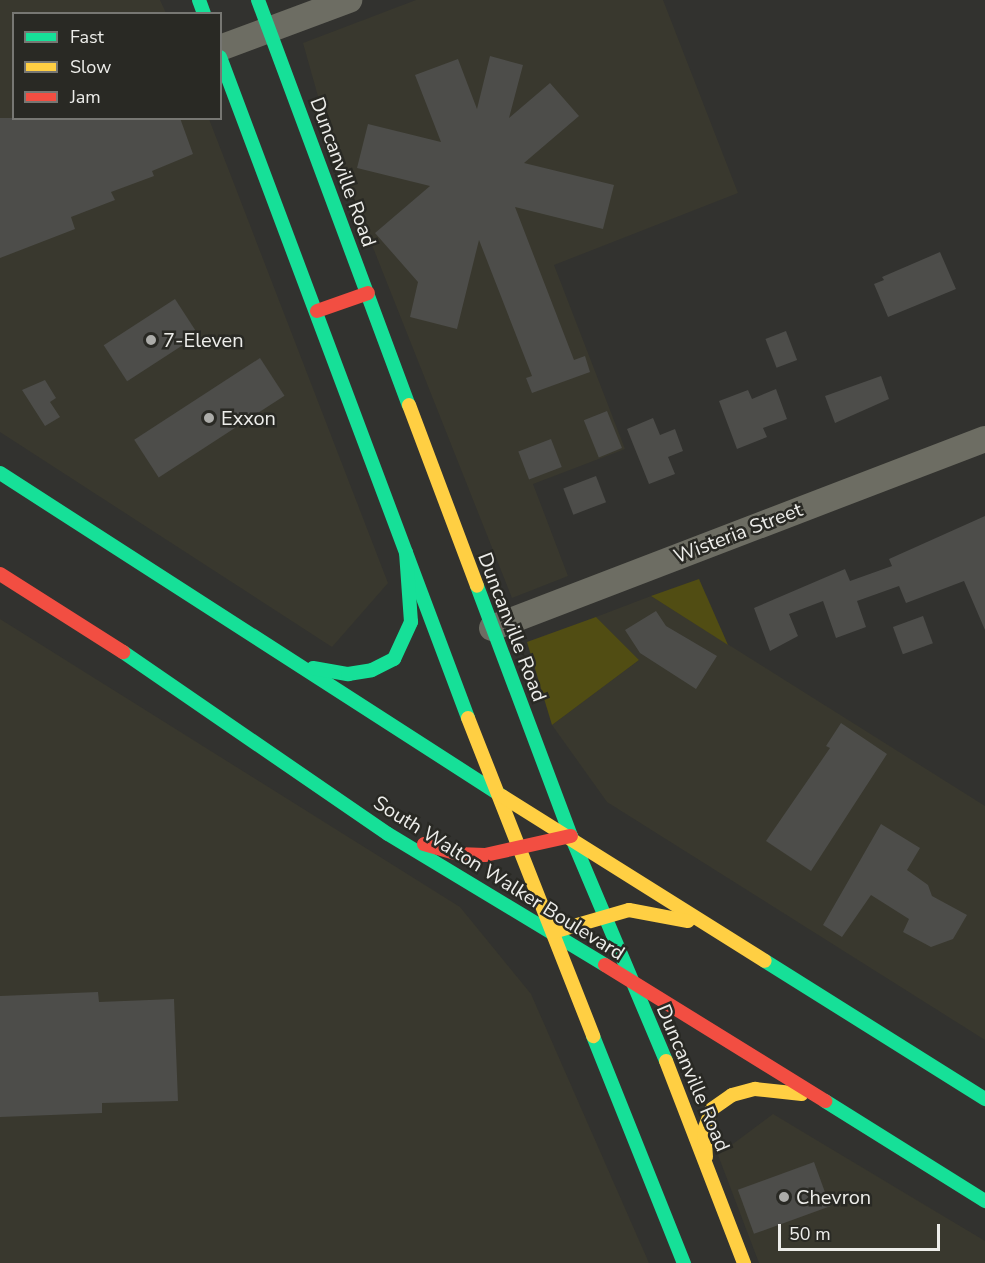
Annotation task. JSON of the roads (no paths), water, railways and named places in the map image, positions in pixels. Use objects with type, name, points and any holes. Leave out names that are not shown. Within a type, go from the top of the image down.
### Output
[{"type":"main road","name":"Duncanville Road","points":[[258,0],[571,836],[706,1157],[744,1263]]},
{"type":"main road","points":[[222,62],[496,792],[684,1263]]},
{"type":"main road","points":[[317,311],[368,293]]},
{"type":"main road","points":[[0,472],[307,667],[496,792],[571,836],[710,927],[985,1099]]},
{"type":"main road","points":[[307,667],[348,674],[372,670],[394,659],[406,640],[411,622],[406,552]]},
{"type":"main road","name":"South Walton Walker Boulevard","points":[[0,574],[164,678],[388,834],[553,932],[632,984],[985,1202]]},
{"type":"main road","points":[[388,834],[458,854],[485,855],[571,836]]},
{"type":"main road","points":[[553,932],[603,915],[629,910],[656,912],[710,927]]},
{"type":"main road","points":[[706,1157],[704,1131],[712,1109],[732,1095],[755,1089],[814,1096]]},
{"type":"street","points":[[222,47],[349,0]]},
{"type":"street","name":"Wisteria Street","points":[[492,628],[985,439]]},
{"type":"place","name":"7-Eleven","points":[[151,340]]},
{"type":"place","name":"Exxon","points":[[209,418]]},
{"type":"place","name":"Chevron","points":[[784,1197]]}]
